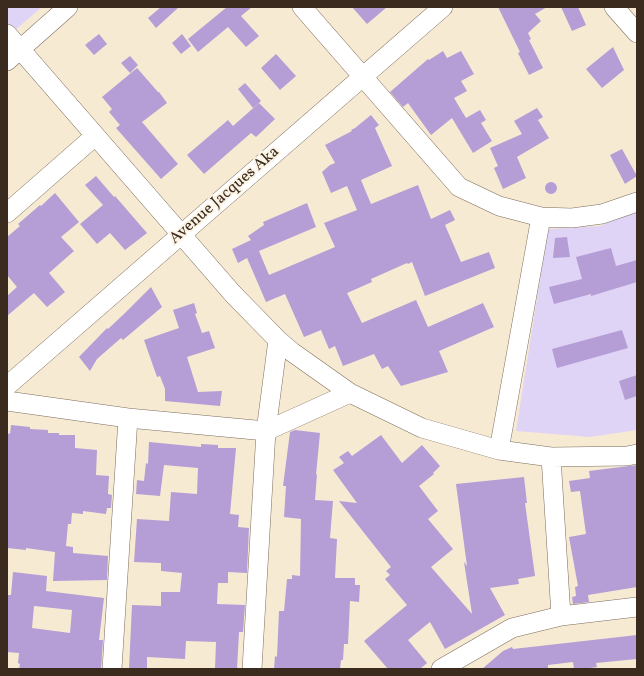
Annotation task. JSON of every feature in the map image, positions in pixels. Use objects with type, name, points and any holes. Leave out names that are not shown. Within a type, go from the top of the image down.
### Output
[{"type":"street","points":[[13,55],[68,7]]},
{"type":"street","points":[[302,7],[459,187],[499,206],[541,217],[572,218],[602,214],[637,202]]},
{"type":"street","name":"Avenue Jacques Aka","points":[[7,386],[443,7]]},
{"type":"street","points":[[614,7],[637,33]]},
{"type":"street","points":[[7,34],[13,55],[95,136],[233,294],[278,340],[292,352],[350,393],[422,428],[498,450],[551,457],[627,456],[637,454]]},
{"type":"street","points":[[7,213],[95,136]]},
{"type":"street","points":[[498,450],[541,217]]},
{"type":"street","points":[[252,669],[266,431],[278,340]]},
{"type":"street","points":[[7,401],[128,418],[266,431],[350,393]]},
{"type":"street","points":[[112,669],[128,418]]},
{"type":"street","points":[[551,457],[561,616]]},
{"type":"street","points":[[441,669],[512,628],[561,616],[637,607]]},
{"type":"shaded area","points":[[7,7],[42,7],[7,37]]},
{"type":"shaded area","points":[[637,209],[637,430],[590,437],[516,431],[548,229],[600,226]]},
{"type":"building","points":[[161,7],[179,7],[156,28],[148,18]]},
{"type":"building","points":[[227,7],[252,7],[241,16],[259,36],[246,47],[228,27],[198,52],[188,39]]},
{"type":"building","points":[[352,7],[387,7],[367,24]]},
{"type":"building","points":[[498,7],[547,7],[535,14],[541,21],[528,33],[531,39],[529,40],[543,68],[529,75],[518,53],[520,52]]},
{"type":"building","points":[[561,7],[578,7],[586,25],[572,31]]},
{"type":"building","points":[[99,34],[107,44],[94,55],[85,45]]},
{"type":"building","points":[[182,34],[191,46],[181,54],[172,43]]},
{"type":"building","points":[[613,47],[624,70],[602,88],[586,69]]},
{"type":"building","points":[[443,51],[447,58],[461,51],[474,74],[461,81],[467,91],[454,98],[466,118],[480,110],[486,120],[481,123],[492,141],[473,153],[452,118],[431,135],[408,103],[403,107],[390,92],[428,59],[429,60]]},
{"type":"building","points":[[276,54],[296,76],[280,90],[261,68]]},
{"type":"building","points":[[130,56],[138,65],[130,73],[121,63]]},
{"type":"building","points":[[137,68],[167,103],[142,122],[178,164],[161,179],[116,128],[120,125],[109,112],[112,109],[102,97]]},
{"type":"building","points":[[245,83],[261,101],[253,108],[238,89]]},
{"type":"building","points":[[259,103],[275,119],[256,137],[251,133],[204,174],[187,155],[228,120],[233,126]]},
{"type":"building","points":[[537,108],[543,117],[538,120],[549,138],[517,157],[526,178],[503,189],[494,168],[498,166],[490,148],[522,134],[514,121]]},
{"type":"building","points":[[371,115],[379,125],[375,128],[392,166],[361,180],[371,204],[418,185],[431,219],[450,210],[455,220],[445,225],[461,262],[489,252],[495,268],[425,296],[412,262],[371,279],[372,282],[347,293],[362,323],[416,300],[428,327],[483,303],[494,327],[439,351],[448,372],[401,386],[388,366],[382,369],[374,354],[343,366],[335,346],[329,349],[321,330],[304,337],[285,294],[266,302],[247,258],[238,263],[232,249],[251,240],[248,236],[264,225],[263,222],[307,203],[316,227],[259,251],[269,275],[335,247],[324,223],[357,210],[347,186],[331,193],[322,172],[330,165],[335,163],[325,145],[352,131],[351,130]]},
{"type":"building","points":[[622,149],[637,176],[625,184],[610,155]]},
{"type":"building","points":[[96,176],[147,233],[125,250],[110,233],[97,244],[80,224],[103,205],[85,185]]},
{"type":"building","points":[[549,182],[553,182],[557,188],[553,194],[549,194],[545,190],[545,186]]},
{"type":"building","points":[[55,193],[79,222],[61,237],[74,251],[49,273],[65,292],[47,307],[34,293],[7,316],[7,296],[17,287],[7,275],[7,237],[20,226],[18,224]]},
{"type":"building","points":[[567,237],[570,257],[553,258],[555,238]]},
{"type":"building","points":[[611,248],[616,266],[637,260],[637,282],[591,296],[591,294],[554,304],[549,287],[582,279],[576,257]]},
{"type":"building","points":[[151,287],[162,307],[123,340],[121,338],[97,359],[90,371],[79,357],[107,328],[108,329]]},
{"type":"building","points":[[194,303],[197,313],[195,314],[202,333],[209,331],[215,348],[187,357],[198,392],[222,391],[220,406],[165,401],[165,389],[160,376],[157,377],[144,340],[179,328],[173,310]]},
{"type":"building","points":[[622,330],[628,348],[557,368],[552,349]]},
{"type":"building","points":[[637,375],[637,396],[625,400],[619,381]]},
{"type":"building","points":[[11,425],[30,427],[30,429],[48,430],[48,433],[59,433],[59,435],[75,435],[75,448],[97,450],[96,475],[109,476],[108,494],[112,495],[111,508],[107,508],[106,514],[83,511],[83,514],[72,513],[71,524],[68,524],[66,546],[73,547],[73,553],[108,556],[107,580],[53,581],[55,552],[26,548],[26,550],[7,548],[7,433],[10,434]]},
{"type":"building","points":[[295,430],[320,433],[315,500],[333,501],[330,538],[337,539],[335,578],[355,578],[355,585],[360,585],[359,602],[350,601],[348,644],[344,644],[343,660],[341,660],[340,669],[274,669],[275,656],[277,657],[279,611],[284,611],[287,579],[292,579],[292,575],[300,576],[301,519],[284,517],[286,486],[283,486],[290,432]]},
{"type":"building","points":[[381,435],[402,463],[422,445],[440,466],[433,473],[434,474],[419,486],[438,511],[428,519],[453,549],[431,567],[472,614],[464,562],[467,566],[456,484],[524,477],[527,503],[525,503],[535,576],[518,579],[519,584],[490,588],[505,615],[445,649],[430,622],[408,640],[427,663],[420,669],[388,669],[364,641],[407,605],[385,579],[390,575],[386,571],[391,567],[339,501],[357,503],[333,470],[344,463],[339,457],[348,451],[352,456]]},
{"type":"building","points":[[149,442],[201,447],[201,444],[218,445],[218,448],[236,448],[230,514],[239,515],[238,527],[249,528],[247,573],[228,572],[228,583],[218,583],[217,604],[245,605],[243,632],[239,632],[237,669],[215,669],[216,642],[186,641],[185,659],[147,657],[147,669],[129,669],[132,605],[161,606],[161,592],[180,592],[182,573],[161,571],[161,563],[134,562],[137,519],[169,521],[171,492],[197,494],[198,468],[164,465],[160,496],[136,494],[137,480],[144,481],[146,463],[148,464]]},
{"type":"building","points":[[637,465],[637,587],[588,595],[589,602],[573,604],[572,597],[576,596],[575,587],[578,586],[569,537],[586,534],[580,491],[571,492],[569,481],[590,478],[589,471]]},
{"type":"building","points":[[13,572],[47,576],[46,591],[104,598],[99,640],[103,640],[101,669],[19,669],[19,653],[7,652],[7,595],[11,595]],"holes":[[[34,606],[72,610],[70,633],[32,628]]]},
{"type":"building","points":[[637,635],[637,659],[596,663],[597,667],[583,669],[574,669],[573,662],[548,665],[548,669],[482,669],[503,651],[512,647],[513,649]]}]
